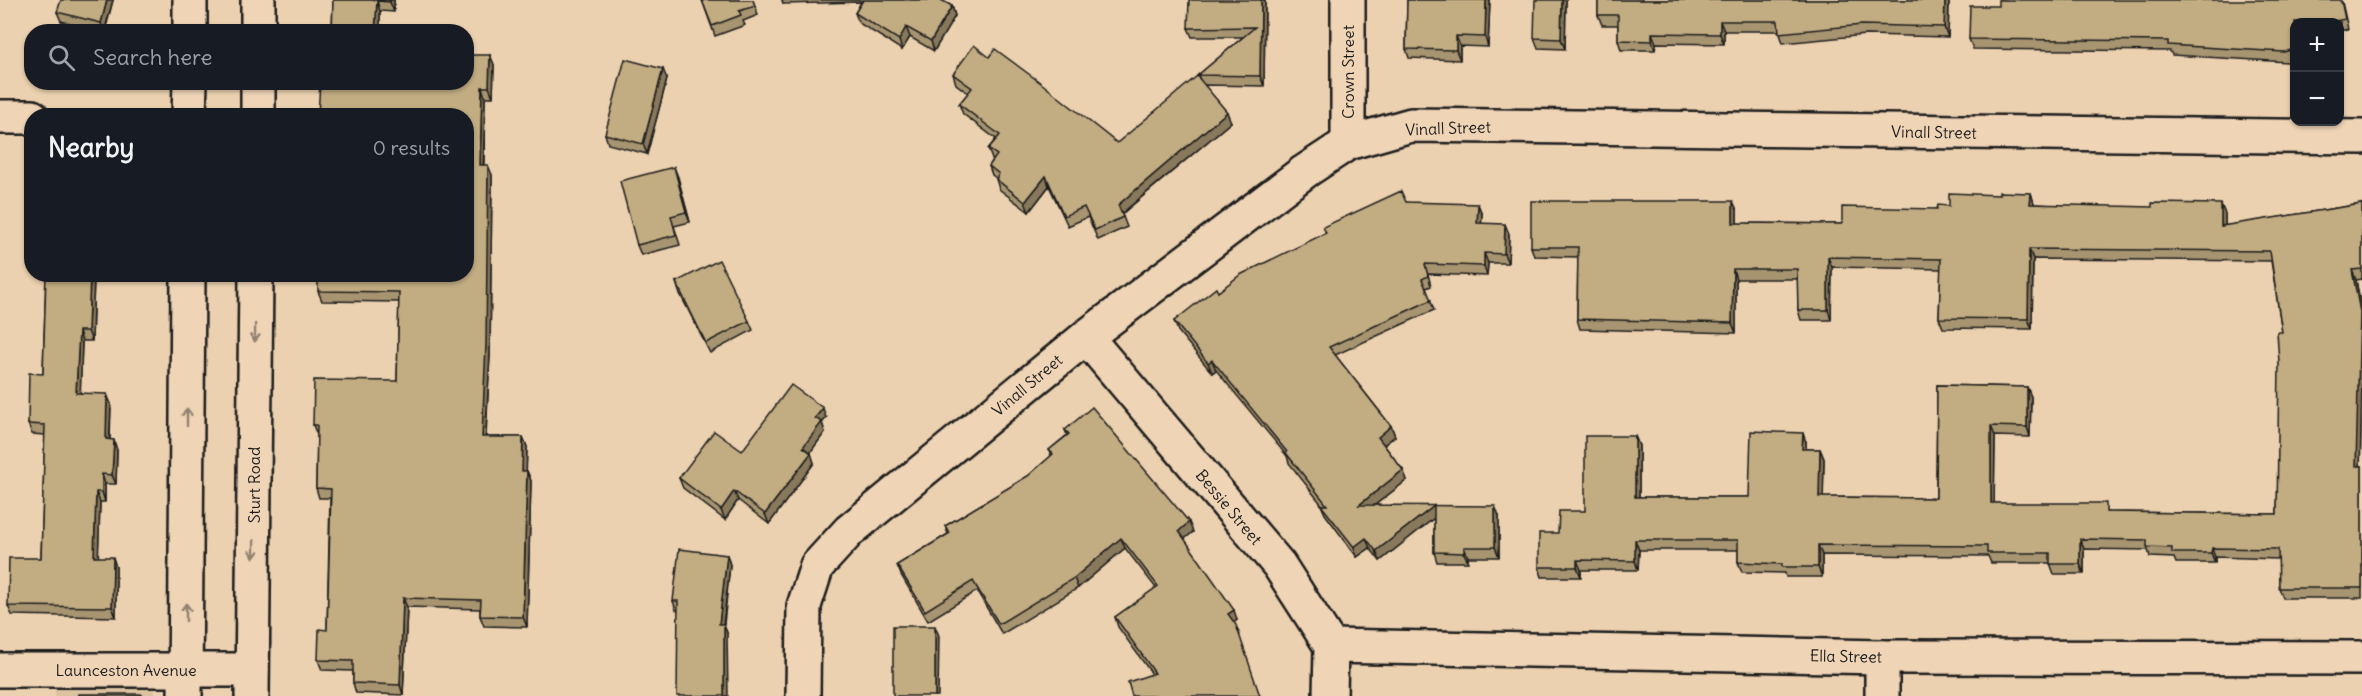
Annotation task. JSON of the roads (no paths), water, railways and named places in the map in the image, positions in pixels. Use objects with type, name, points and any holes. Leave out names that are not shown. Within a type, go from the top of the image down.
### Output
[{"type":"street","points":[[190,0],[190,24]]},
{"type":"street","points":[[258,0],[258,24]]},
{"type":"street","name":"Crown Street","points":[[1348,0],[1348,143]]},
{"type":"street","points":[[189,90],[189,108]]},
{"type":"street","points":[[258,90],[258,108]]},
{"type":"street","points":[[0,117],[24,117]]},
{"type":"street","name":"Vinall Street","points":[[803,696],[804,606],[817,566],[849,531],[1086,337],[1304,172],[1348,143],[1411,125],[2362,137]]},
{"type":"street","points":[[185,683],[188,282]]},
{"type":"street","name":"Sturt Road","points":[[252,683],[256,282]]},
{"type":"street","name":"Bessie Street","points":[[1086,337],[1279,565],[1331,646]]},
{"type":"street","points":[[1330,696],[1331,646]]},
{"type":"street","name":"Ella Street","points":[[1331,646],[1882,657],[2362,658]]},
{"type":"street","points":[[1882,657],[1882,696]]},
{"type":"street","name":"Launceston Avenue","points":[[0,670],[185,683],[252,683]]}]
